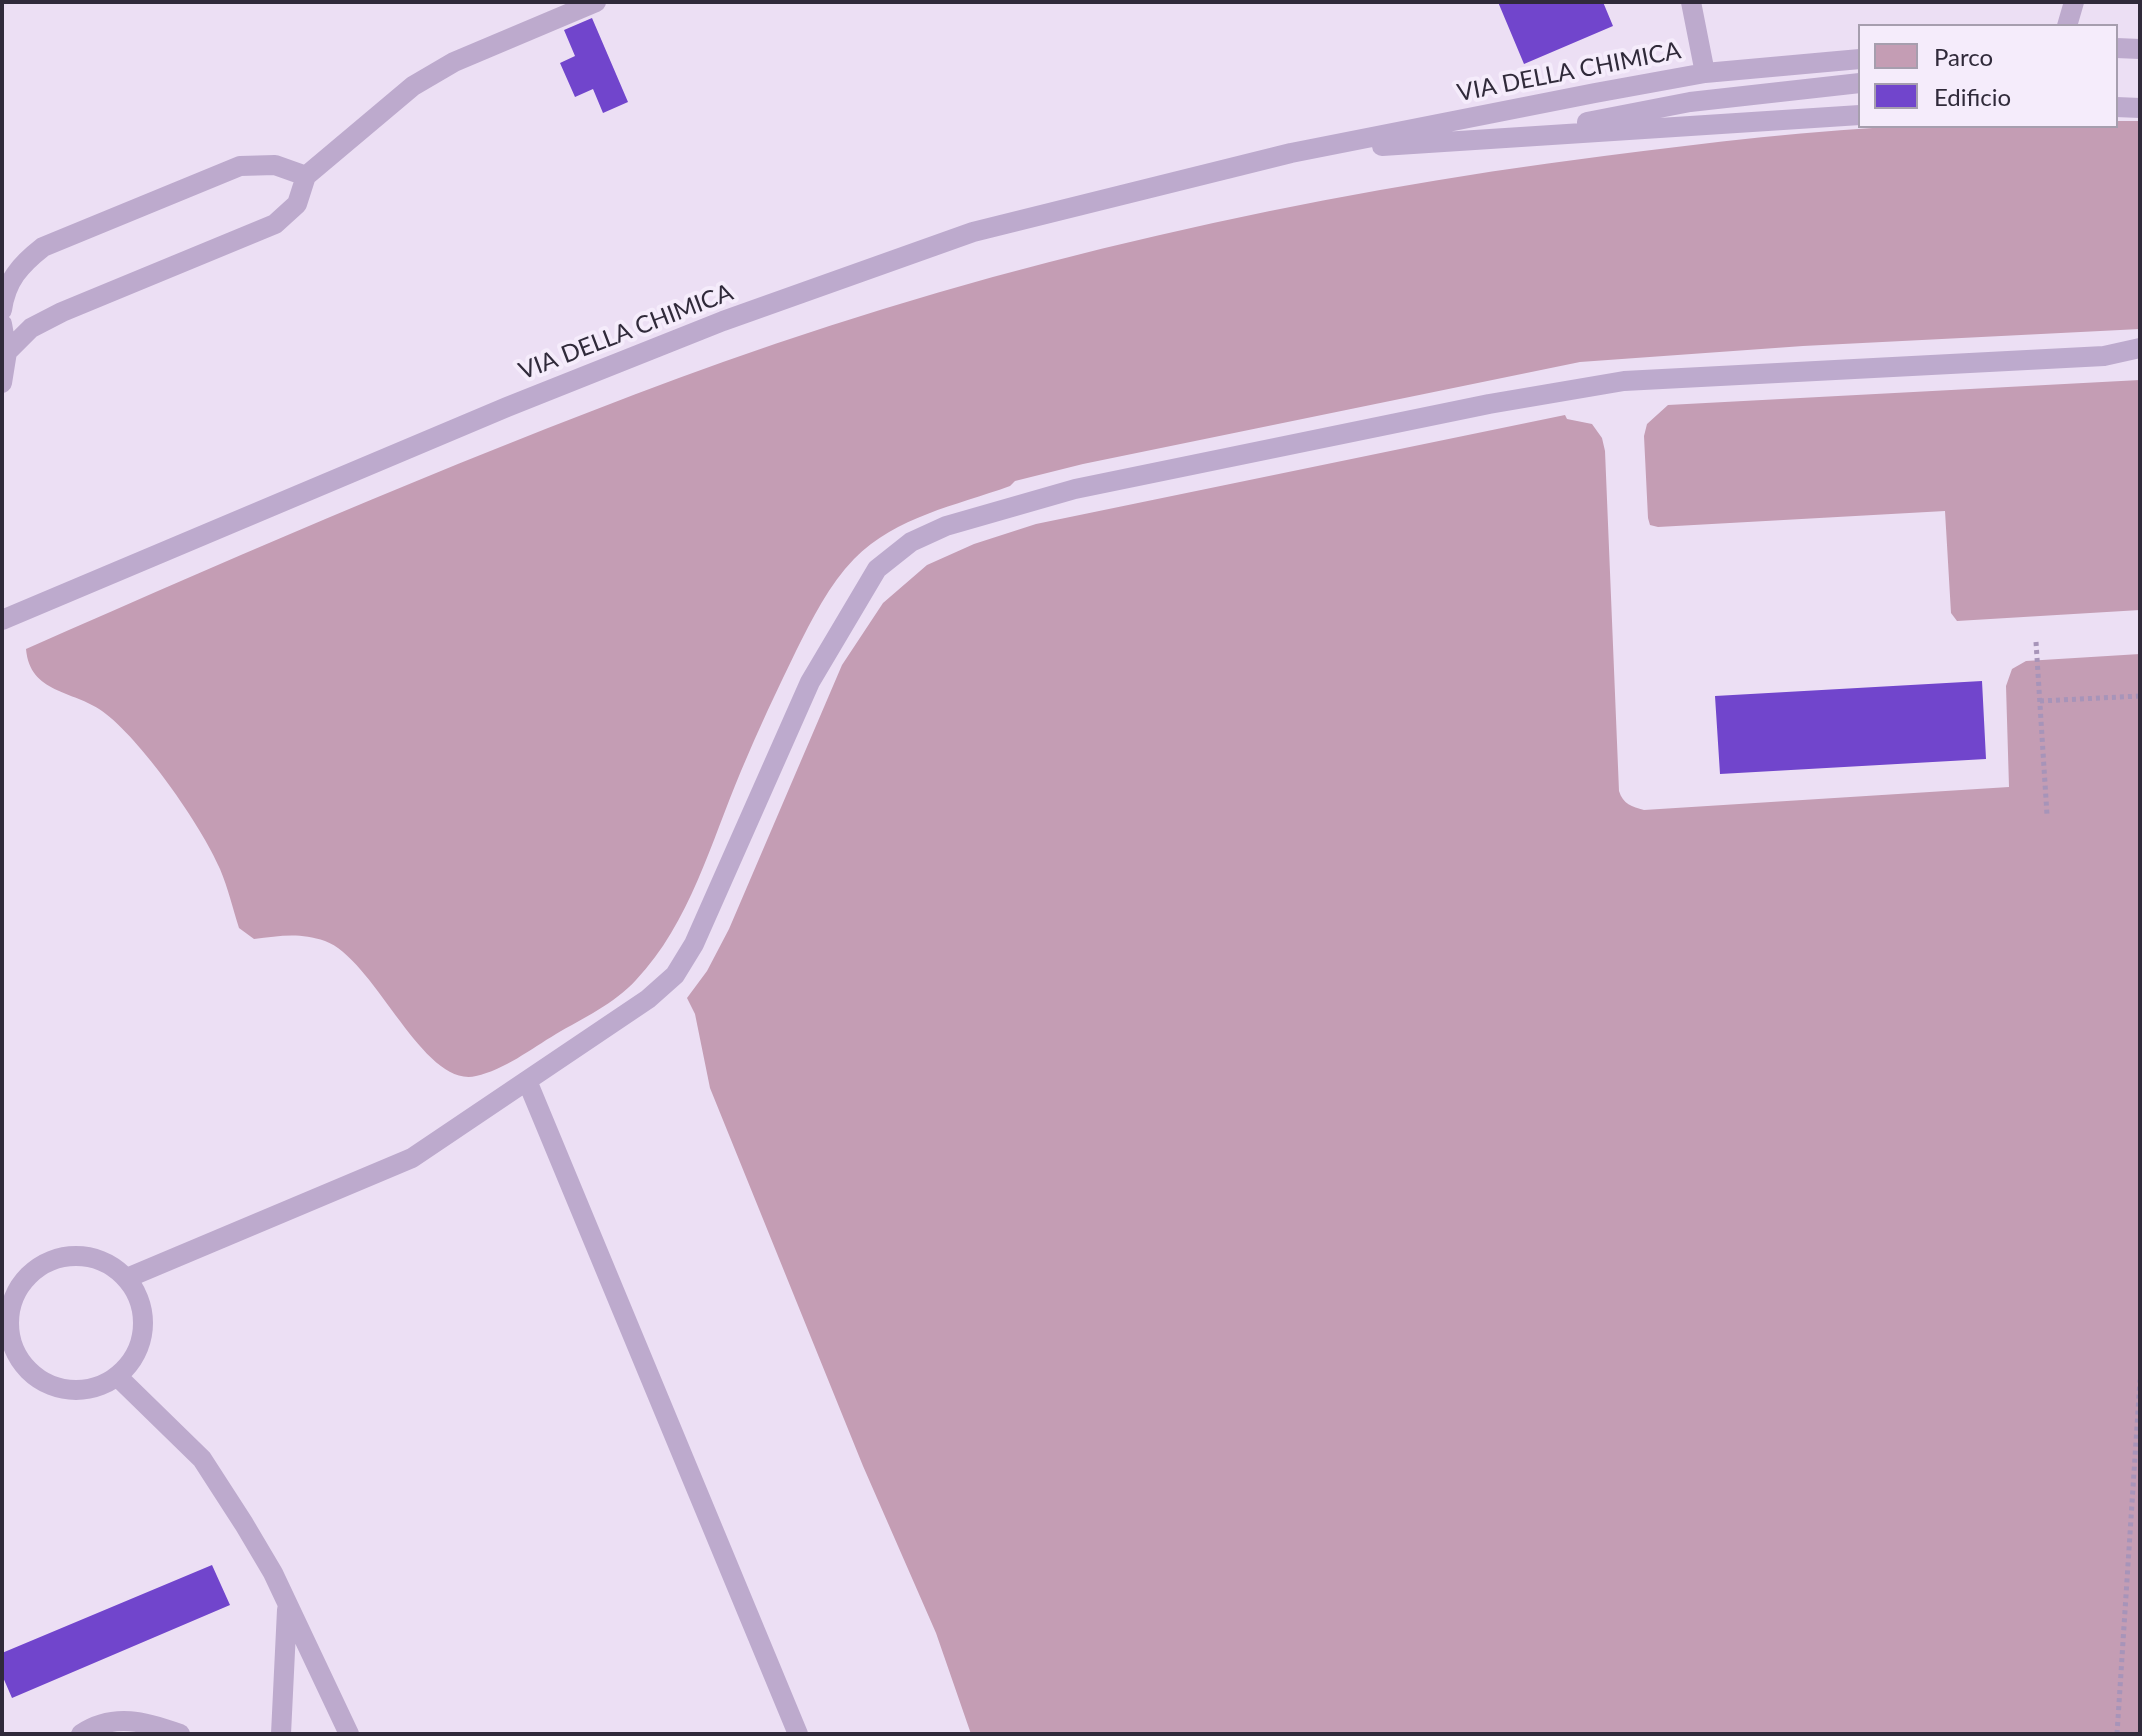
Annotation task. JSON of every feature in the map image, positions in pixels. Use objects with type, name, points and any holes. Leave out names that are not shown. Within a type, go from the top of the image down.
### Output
[{"type":"lane","points":[[4,349],[31,328],[62,312],[275,224],[297,204],[306,176],[413,86],[454,62],[596,2]]},
{"type":"lane","points":[[1691,2],[1705,73]]},
{"type":"lane","points":[[2068,24],[2074,2]]},
{"type":"lane","points":[[2118,48],[2140,49]]},
{"type":"lane","name":"VIA DELLA CHIMICA","points":[[2,620],[493,413],[723,321],[973,232],[1291,153],[1705,73],[1858,59]]},
{"type":"lane","points":[[1512,136],[1690,102],[1858,83]]},
{"type":"lane","points":[[2118,107],[2140,108]]},
{"type":"lane","name":"VIA DELLA CHIMICA","points":[[1291,153],[1858,115]]},
{"type":"lane","points":[[2,310],[5,289],[22,264],[43,247],[240,166],[275,165],[306,176]]},
{"type":"lane","points":[[2,324],[2,383]]},
{"type":"lane","points":[[2104,356],[2140,348]]},
{"type":"lane","points":[[127,1278],[412,1158],[528,1083],[648,999],[675,975],[694,944],[810,682],[877,569],[911,542],[934,531],[1075,489],[1473,407],[1624,381],[2104,356],[2140,360]]},
{"type":"lane","points":[[528,1083],[798,1734]]},
{"type":"lane","points":[[67,1257],[89,1257],[110,1265],[127,1278],[138,1297],[144,1318],[142,1341],[133,1361],[118,1377],[82,1390],[62,1390],[28,1371],[10,1337],[9,1315],[15,1294],[28,1276],[46,1263],[67,1257]]},
{"type":"lane","points":[[118,1377],[202,1459],[273,1573],[349,1734]]},
{"type":"lane","points":[[281,1734],[287,1606]]},
{"type":"lane","points":[[81,1734],[103,1723],[141,1720],[180,1734]]},
{"type":"path","points":[[2036,642],[2047,815]]},
{"type":"path","points":[[2040,701],[2140,696]]},
{"type":"path","points":[[2117,1734],[2140,1380]]},
{"type":"green space","points":[[2118,121],[2140,121],[2140,329],[1803,346],[1580,362],[1083,464],[1015,481],[1010,486],[908,522],[871,544],[854,559],[815,615],[754,740],[698,881],[655,958],[627,989],[608,1003],[507,1064],[476,1076],[456,1075],[437,1063],[418,1044],[362,972],[344,953],[325,941],[306,936],[254,939],[239,928],[223,876],[211,851],[185,807],[151,762],[102,711],[44,683],[29,664],[26,649],[285,536],[547,428],[723,362],[938,293],[1158,235],[1380,190],[1604,156],[1840,130],[2118,128]]},
{"type":"green space","points":[[2140,380],[2140,610],[1957,621],[1951,613],[1945,511],[1650,525],[1644,436],[1647,424],[1668,405]]},
{"type":"green space","points":[[1565,415],[1567,419],[1592,424],[1602,438],[1605,451],[1619,791],[1632,806],[1644,810],[2009,787],[2006,686],[2012,669],[2026,661],[2140,654],[2140,1734],[971,1734],[936,1633],[863,1466],[710,1088],[695,1014],[687,998],[707,971],[729,929],[842,665],[883,603],[927,565],[974,544],[1036,524]]},
{"type":"building","points":[[1498,2],[1603,2],[1613,26],[1524,64]]},
{"type":"building","points":[[592,18],[628,102],[603,113],[593,89],[575,97],[560,63],[575,56],[564,30]]},
{"type":"building","points":[[1982,681],[1986,759],[1720,774],[1715,696]]},
{"type":"building","points":[[212,1565],[230,1605],[12,1698],[2,1675],[2,1653]]}]
